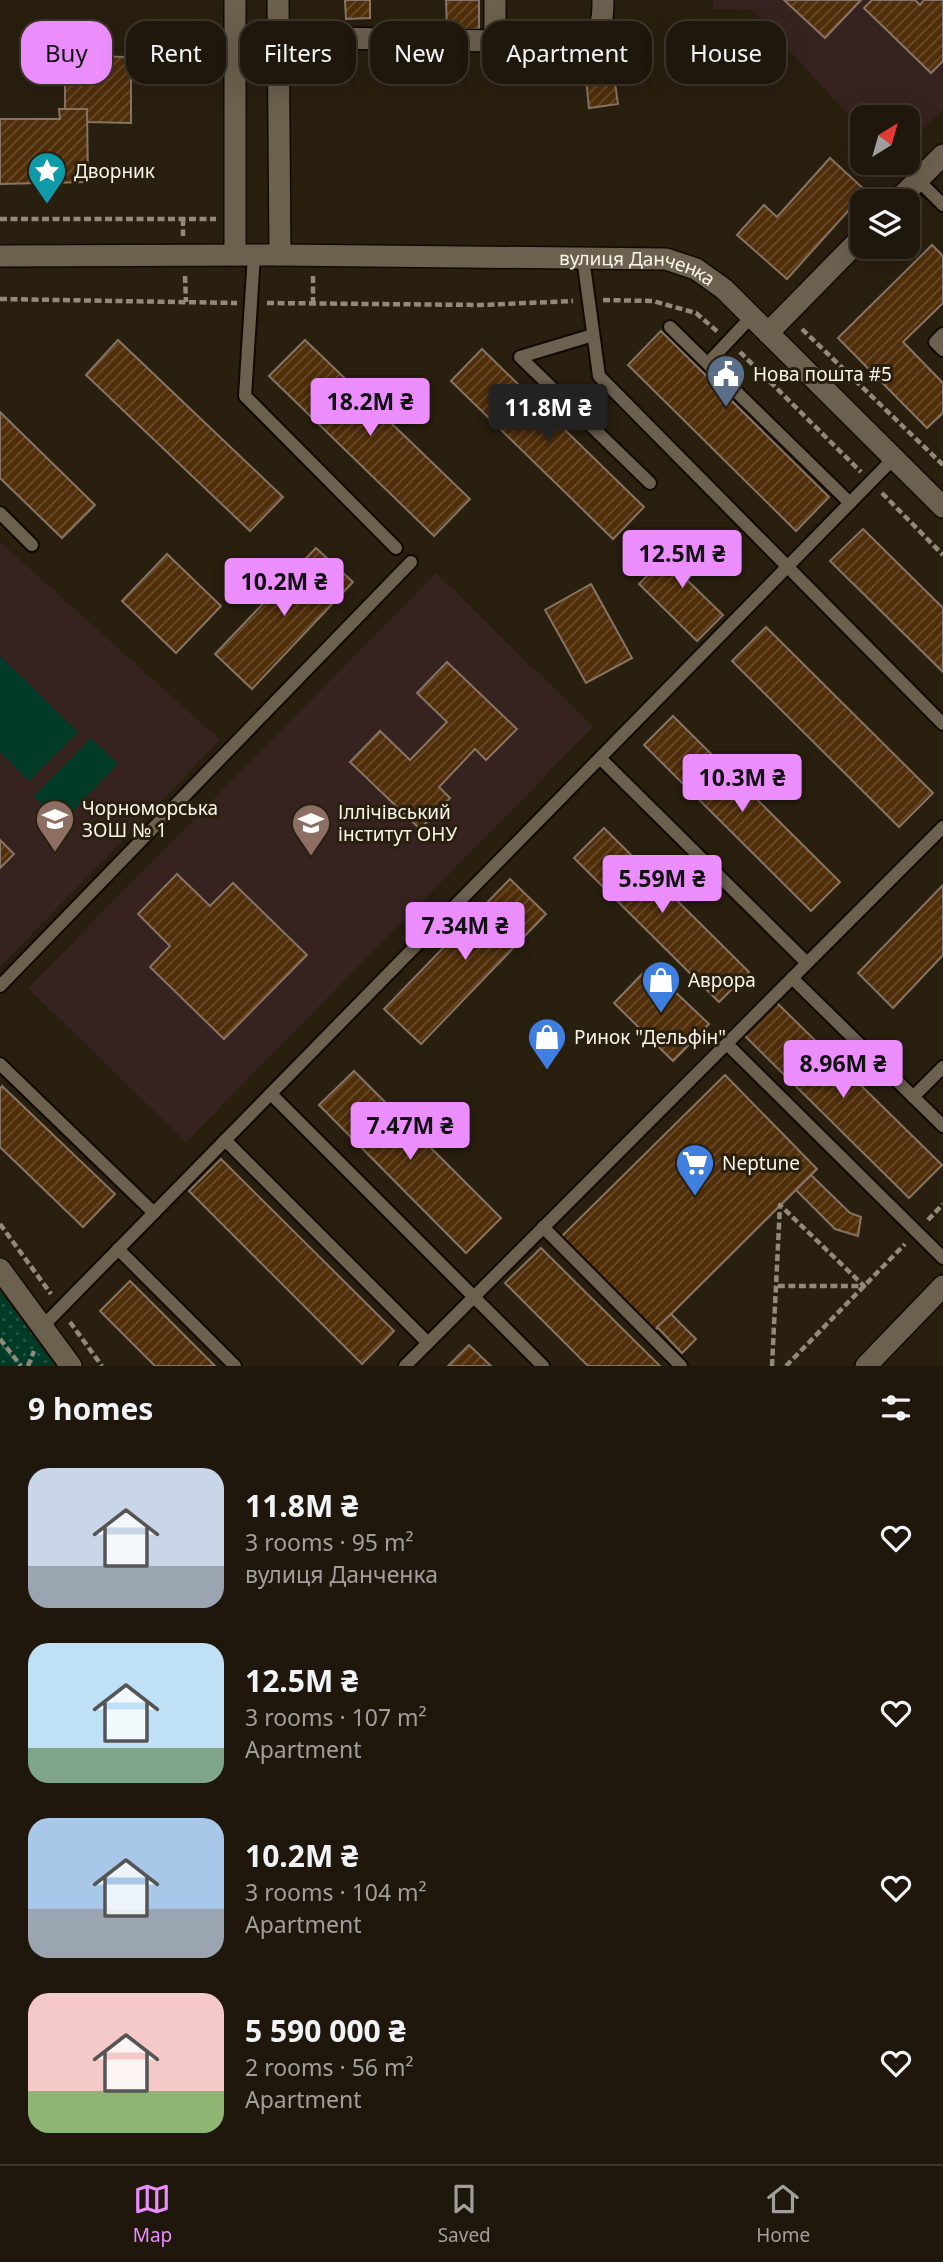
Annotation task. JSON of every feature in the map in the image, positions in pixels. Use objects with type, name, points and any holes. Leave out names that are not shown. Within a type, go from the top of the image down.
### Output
[{"type":"main road","points":[[235,0],[234,218],[245,255]]},
{"type":"main road","points":[[278,0],[278,21]]},
{"type":"main road","points":[[495,0],[495,21]]},
{"type":"main road","points":[[603,0],[603,21]]},
{"type":"main road","points":[[356,38],[482,41]]},
{"type":"main road","points":[[278,84],[280,255]]},
{"type":"main road","points":[[909,189],[943,155]]},
{"type":"main road","points":[[768,332],[850,249]]},
{"type":"main road","name":"вулиця Данченка","points":[[0,256],[280,255],[666,259],[696,269],[724,289],[943,507]]},
{"type":"main road","points":[[0,1269],[71,1366]]},
{"type":"main road","points":[[866,1366],[943,1286]]},
{"type":"lane","points":[[918,180],[943,205]]},
{"type":"lane","points":[[245,255],[245,396],[396,548]]},
{"type":"lane","points":[[583,258],[599,376],[943,724]]},
{"type":"lane","points":[[708,363],[752,316]]},
{"type":"lane","points":[[670,327],[850,503]]},
{"type":"lane","points":[[943,334],[935,342],[943,350]]},
{"type":"lane","points":[[593,335],[520,357],[650,483]]},
{"type":"lane","points":[[42,1327],[894,458]]},
{"type":"lane","points":[[0,513],[32,545]]},
{"type":"lane","points":[[0,986],[411,562]]},
{"type":"lane","points":[[600,758],[807,963]]},
{"type":"lane","points":[[405,1366],[943,827]]},
{"type":"lane","points":[[792,978],[943,1126]]},
{"type":"lane","points":[[726,1044],[943,1258]]},
{"type":"lane","points":[[0,1064],[153,1213]]},
{"type":"lane","points":[[913,1097],[943,1067]]},
{"type":"lane","points":[[271,1094],[543,1366]]},
{"type":"lane","points":[[225,1140],[428,1343]]},
{"type":"lane","points":[[543,1227],[681,1366]]},
{"type":"lane","points":[[118,1249],[235,1366]]},
{"type":"path","points":[[0,219],[234,218]]},
{"type":"path","points":[[786,314],[943,465]]},
{"type":"path","points":[[772,1366],[780,1205],[864,1286]]},
{"type":"path","points":[[786,1366],[943,1205]]},
{"type":"path","points":[[776,1286],[864,1286]]},
{"type":"path","points":[[0,1339],[21,1366]]},
{"type":"path","points":[[2,1353],[7,1348]]},
{"type":"shaded area","points":[[713,0],[943,0],[943,110],[920,132],[920,105],[850,105],[850,117],[786,47],[786,21],[762,21],[752,10],[713,9]]},
{"type":"shaded area","name":"Чорноморська ЗОШ № 1","points":[[0,542],[220,740],[0,967]]},
{"type":"shaded area","name":"Іллічівський інститут ОНУ","points":[[436,573],[593,727],[186,1142],[28,988]]},
{"type":"green space","points":[[0,656],[78,732],[29,781],[0,752]]},
{"type":"green space","points":[[91,738],[118,764],[61,823],[34,796]]},
{"type":"green space","points":[[0,1291],[55,1366],[0,1366]]},
{"type":"building","points":[[345,0],[370,0],[370,18],[346,19]]},
{"type":"building","points":[[446,0],[479,0],[479,29],[468,29],[468,21],[447,21]]},
{"type":"building","points":[[784,0],[861,0],[825,38]]},
{"type":"building","points":[[872,0],[915,0],[920,5],[924,0],[943,0],[943,61],[931,73],[864,8]]},
{"type":"building","points":[[112,57],[126,57],[126,84],[131,84],[131,123],[87,122],[87,109],[65,109],[65,84],[112,84]]},
{"type":"building","points":[[587,84],[615,84],[618,104],[589,108]]},
{"type":"building","points":[[59,109],[87,109],[88,182],[0,184],[0,119],[60,119]]},
{"type":"building","points":[[830,158],[864,189],[850,189],[850,209],[787,279],[737,235],[764,205],[777,217]]},
{"type":"building","points":[[932,245],[943,256],[943,303],[903,342],[943,383],[943,413],[927,428],[838,338]]},
{"type":"building","points":[[661,331],[829,497],[796,531],[628,365]]},
{"type":"building","points":[[118,340],[283,497],[250,531],[86,375]]},
{"type":"building","points":[[305,340],[470,499],[434,536],[269,376]]},
{"type":"building","points":[[482,349],[644,507],[613,539],[451,381]]},
{"type":"building","points":[[0,412],[95,505],[62,538],[0,478]]},
{"type":"building","points":[[863,529],[943,608],[943,672],[830,561]]},
{"type":"building","points":[[684,538],[707,560],[687,580],[723,615],[697,641],[639,584]]},
{"type":"building","points":[[316,548],[353,582],[252,689],[215,654]]},
{"type":"building","points":[[167,554],[221,606],[176,653],[122,601]]},
{"type":"building","points":[[591,584],[632,658],[586,683],[545,610]]},
{"type":"building","points":[[766,627],[933,793],[899,827],[732,661]]},
{"type":"building","points":[[447,662],[517,729],[486,760],[475,749],[439,787],[450,798],[420,829],[350,762],[380,731],[410,760],[447,722],[417,693]]},
{"type":"building","points":[[673,716],[840,882],[811,911],[644,745]]},
{"type":"building","points":[[604,828],[749,972],[719,1002],[574,858]]},
{"type":"building","points":[[0,840],[14,854],[0,868]]},
{"type":"building","points":[[177,874],[210,906],[233,883],[307,955],[224,1039],[150,967],[170,946],[138,914]]},
{"type":"building","points":[[510,879],[546,914],[421,1044],[384,1009]]},
{"type":"building","points":[[943,885],[943,955],[893,1008],[858,973]]},
{"type":"building","name":"Аврора","points":[[649,967],[709,1024],[673,1061],[614,1003]]},
{"type":"building","points":[[776,1002],[942,1165],[909,1198],[744,1035]]},
{"type":"building","points":[[354,1071],[501,1218],[466,1253],[319,1105]]},
{"type":"building","name":"Neptune","points":[[725,1075],[817,1169],[650,1335],[561,1237]]},
{"type":"building","points":[[2,1086],[115,1194],[83,1227],[0,1147]]},
{"type":"building","points":[[221,1159],[394,1331],[362,1364],[189,1191]]},
{"type":"building","points":[[811,1175],[850,1213],[861,1217],[858,1236],[835,1229],[796,1190]]},
{"type":"building","points":[[541,1248],[660,1366],[588,1366],[505,1283]]},
{"type":"building","points":[[130,1281],[215,1366],[155,1366],[100,1311]]},
{"type":"building","points":[[671,1314],[696,1339],[682,1353],[657,1327]]},
{"type":"building","points":[[469,1345],[491,1366],[448,1366]]},
{"type":"place","name":"Дворник","points":[[47,205]]},
{"type":"place","name":"Нова пошта #5","points":[[726,408]]},
{"type":"place","name":"Чорноморська ЗОШ № 1","points":[[55,853]]},
{"type":"place","name":"Іллічівський інститут ОНУ","points":[[311,857]]},
{"type":"place","name":"Аврора","points":[[661,1014]]},
{"type":"place","name":"Ринок \"Дельфін\"","points":[[547,1071]]},
{"type":"place","name":"Neptune","points":[[695,1197]]}]
